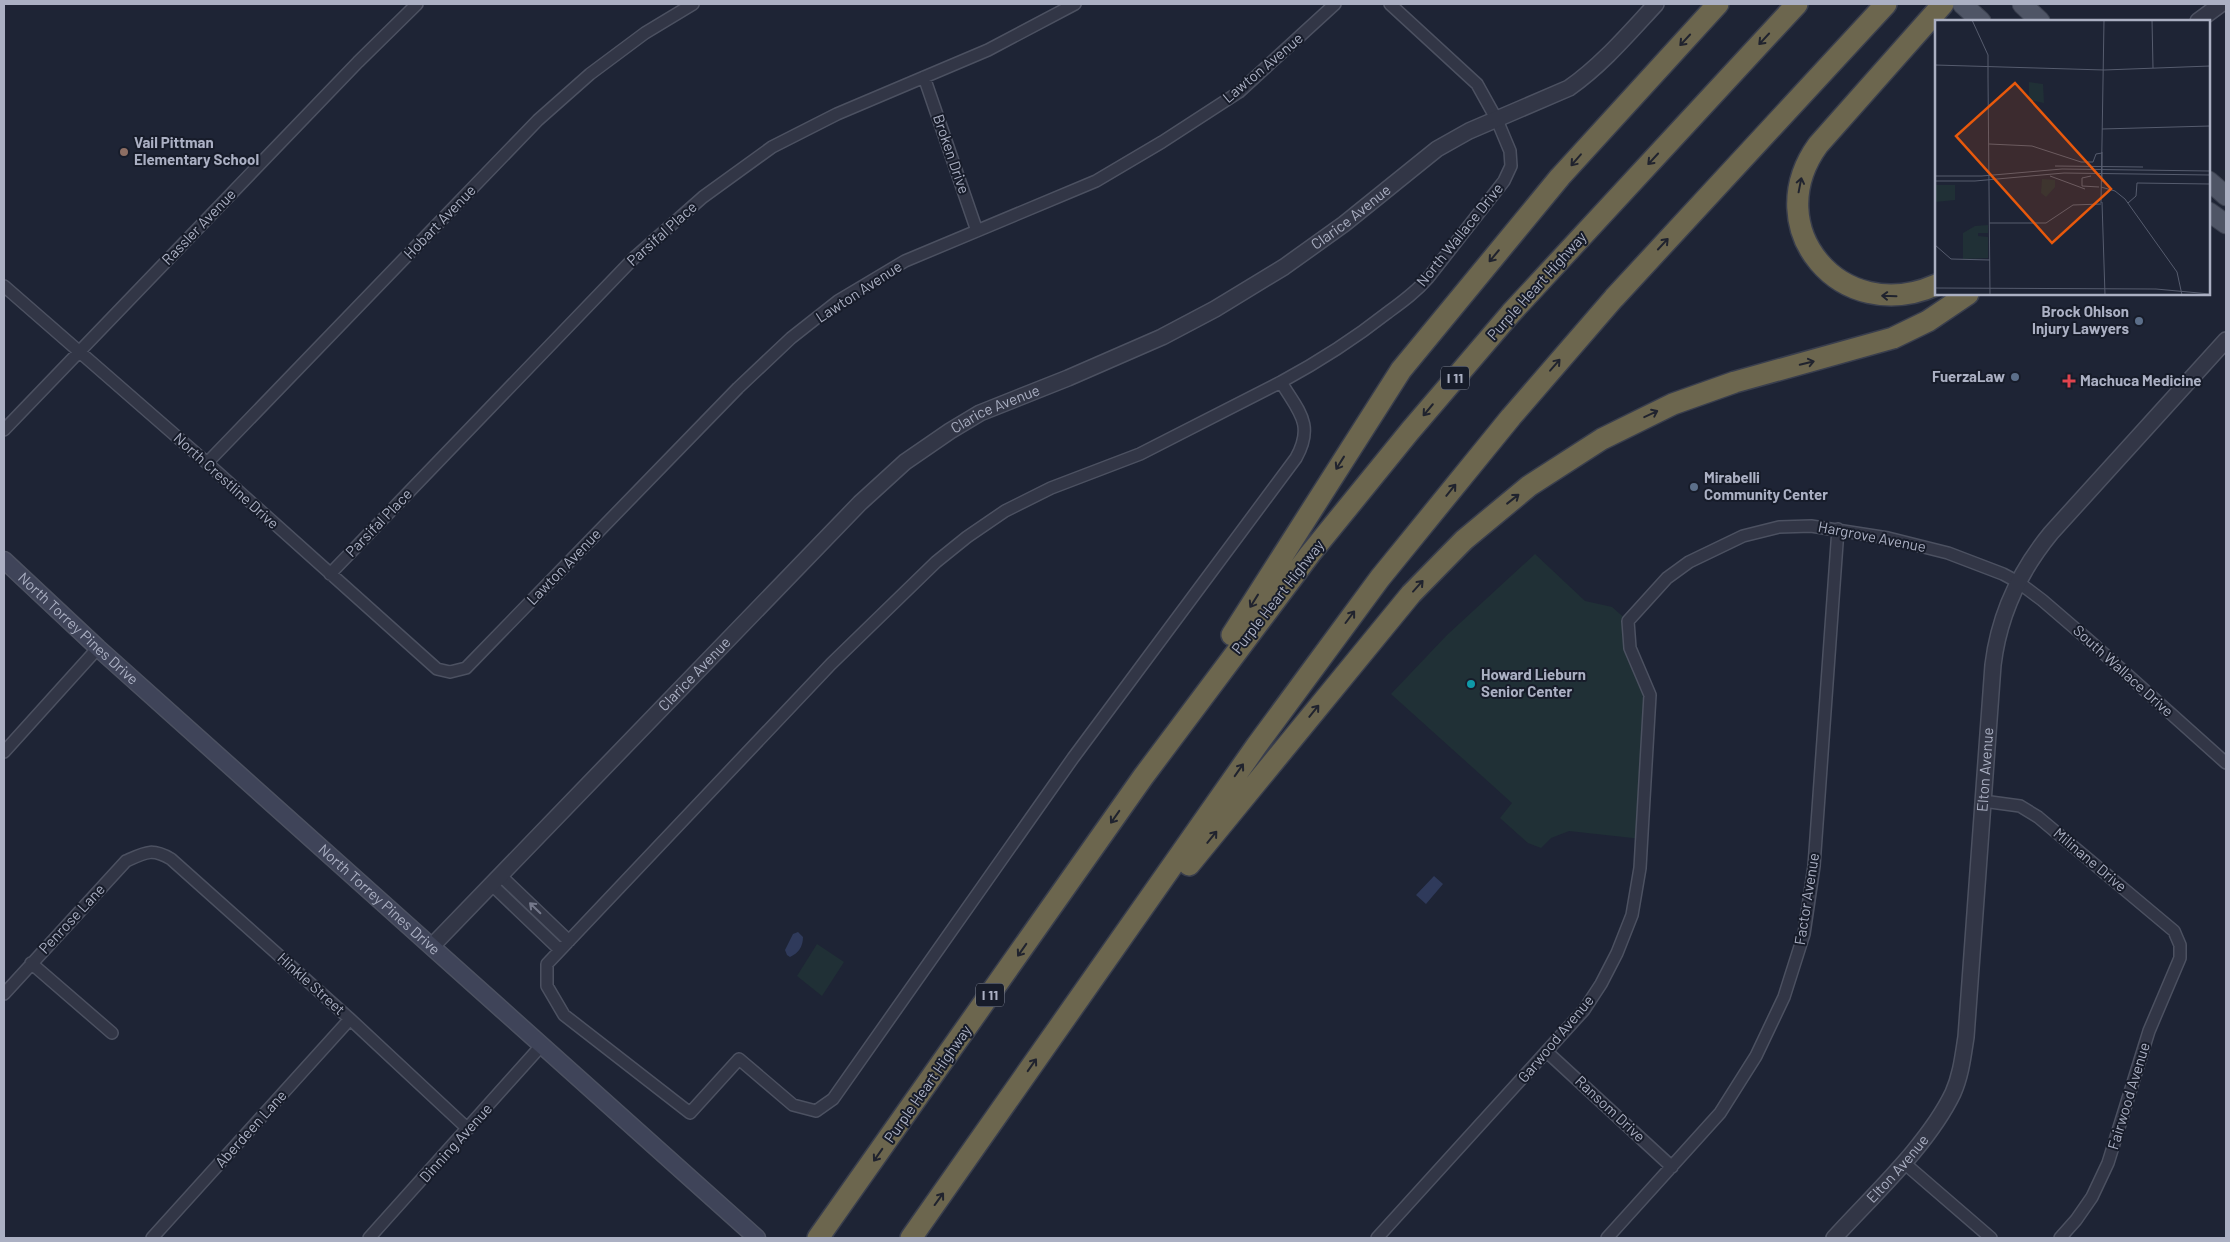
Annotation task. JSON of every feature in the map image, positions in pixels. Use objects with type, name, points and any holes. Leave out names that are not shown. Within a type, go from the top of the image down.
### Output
[{"type":"highway","points":[[1143,777],[1390,384],[1560,177],[1718,4]]},
{"type":"highway","name":"Purple Heart Highway","points":[[818,1238],[1143,777],[1310,554],[1410,431],[1546,274],[1797,4]]},
{"type":"highway","points":[[1935,285],[1911,294],[1894,296],[1872,294],[1848,286],[1832,275],[1814,256],[1804,234],[1799,214],[1800,184],[1804,169],[1813,152],[1943,4]]},
{"type":"highway","points":[[911,1238],[1321,656],[1380,578],[1478,456],[1614,298],[1882,8]]},
{"type":"highway","points":[[1081,996],[1411,594],[1455,548],[1506,504],[1579,453],[1655,412],[1729,384],[1893,338],[1928,322],[1967,295]]},
{"type":"main road","points":[[1962,4],[1980,20]]},
{"type":"main road","points":[[2022,4],[2039,20]]},
{"type":"main road","points":[[2210,182],[2226,196]]},
{"type":"main road","points":[[2210,213],[2226,224]]},
{"type":"main road","name":"North Torrey Pines Drive","points":[[4,560],[98,648],[754,1236]]},
{"type":"street","name":"Rassler Avenue","points":[[4,430],[358,62],[417,4]]},
{"type":"street","name":"Hobart Avenue","points":[[207,464],[538,120],[590,74],[645,33],[693,4]]},
{"type":"street","name":"Parsifal Place","points":[[330,574],[635,257],[703,197],[772,147],[836,114],[988,50],[1076,4]]},
{"type":"street","name":"Lawton Avenue","points":[[450,672],[466,668],[738,388],[791,338],[838,302],[906,261],[1096,181],[1162,142],[1239,92],[1335,4]]},
{"type":"street","name":"North Wallace Drive","points":[[1281,382],[1363,331],[1414,292],[1428,278],[1504,181],[1511,166],[1510,151],[1497,120],[1477,84],[1390,4]]},
{"type":"street","name":"Clarice Avenue","points":[[432,946],[854,510],[905,462],[980,413],[1068,378],[1162,337],[1215,309],[1284,267],[1344,224],[1437,149],[1469,132],[1569,88],[1607,56],[1656,4]]},
{"type":"street","points":[[2199,20],[2221,4]]},
{"type":"street","name":"Broken Drive","points":[[924,77],[977,231]]},
{"type":"street","name":"North Crestline Drive","points":[[4,286],[437,669],[450,672]]},
{"type":"street","name":"Elton Avenue","points":[[1834,1238],[1923,1140],[1945,1109],[1954,1091],[1962,1062],[1996,640],[2003,616],[2018,582],[2032,558],[2051,533],[2226,340]]},
{"type":"street","points":[[1281,382],[1305,422],[1304,443],[1296,458],[1073,758],[833,1099],[816,1111],[793,1105],[739,1059],[690,1113],[564,1015],[547,986],[547,964],[569,941],[831,664],[936,562],[967,537],[1005,511],[1051,488],[1140,454],[1281,382]]},
{"type":"street","name":"Hargrove Avenue","points":[[1630,648],[1628,622],[1667,578],[1689,562],[1724,543],[1761,531],[1812,526],[1838,529],[1948,552],[2004,574],[2018,582]]},
{"type":"street","name":"Factor Avenue","points":[[1608,1238],[1720,1113],[1756,1056],[1784,997],[1804,934],[1814,866],[1838,529]]},
{"type":"street","name":"South Wallace Drive","points":[[2018,582],[2092,643],[2226,763]]},
{"type":"street","points":[[4,752],[98,648]]},
{"type":"street","name":"Garwood Avenue","points":[[1377,1238],[1584,1010],[1601,984],[1617,953],[1632,915],[1640,868],[1650,695],[1630,648]]},
{"type":"street","name":"Milinane Drive","points":[[1983,801],[2020,806],[2046,823],[2174,931],[2180,945]]},
{"type":"street","name":"Penrose Lane","points":[[4,994],[126,861],[147,851]]},
{"type":"street","name":"Hinkle Street","points":[[147,851],[160,852],[172,859],[350,1019],[468,1129]]},
{"type":"street","points":[[497,880],[569,941]]},
{"type":"street","points":[[497,880],[560,950]]},
{"type":"street","name":"Fairwood Avenue","points":[[2060,1238],[2092,1198],[2108,1163],[2149,1031],[2180,958],[2180,945]]},
{"type":"street","points":[[31,963],[112,1033]]},
{"type":"street","name":"Aberdeen Lane","points":[[152,1238],[350,1019]]},
{"type":"street","name":"Dinning Avenue","points":[[369,1238],[542,1046]]},
{"type":"street","name":"Ransom Drive","points":[[1547,1052],[1672,1167]]},
{"type":"street","points":[[1903,1162],[1991,1238]]},
{"type":"shaded area","points":[[1535,554],[1585,601],[1612,607],[1628,621],[1650,695],[1642,839],[1569,831],[1551,838],[1541,848],[1528,843],[1500,818],[1512,803],[1391,694],[1447,635]]},
{"type":"shaded area","points":[[817,944],[844,962],[822,996],[797,976]]},
{"type":"water","points":[[1434,876],[1443,884],[1426,904],[1416,895]]},
{"type":"water","points":[[798,932],[803,937],[802,943],[800,949],[790,957],[785,950],[793,934]]},
{"type":"place","name":"Vail Pittman Elementary School","points":[[124,152]]},
{"type":"place","name":"Brock Ohlson Injury Lawyers","points":[[2139,321]]},
{"type":"place","name":"FuerzaLaw","points":[[2015,377]]},
{"type":"place","name":"Machuca Medicine","points":[[2069,381]]},
{"type":"place","name":"Mirabelli Community Center","points":[[1694,487]]},
{"type":"place","name":"Howard Lieburn Senior Center","points":[[1471,684]]}]
